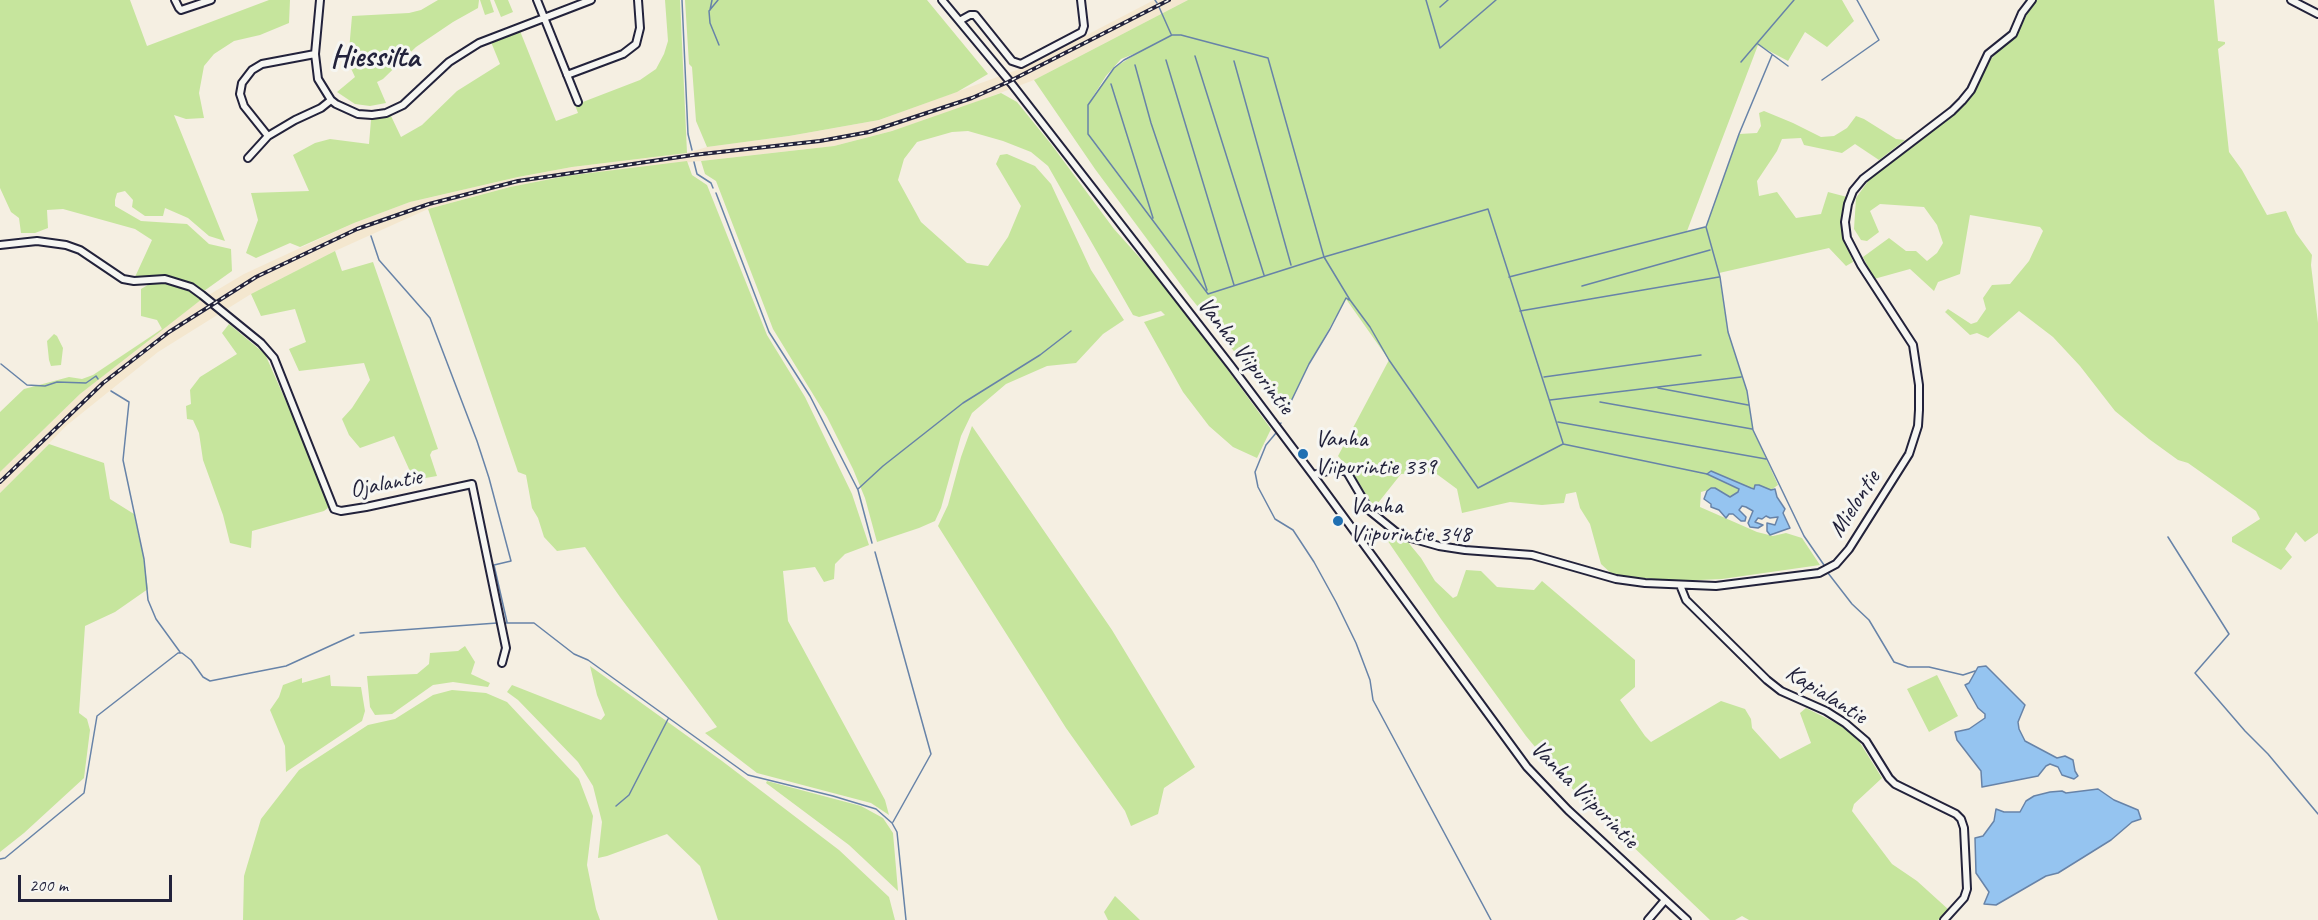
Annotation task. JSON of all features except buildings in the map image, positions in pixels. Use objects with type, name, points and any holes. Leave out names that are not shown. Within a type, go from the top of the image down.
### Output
[{"type":"street","points":[[175,0],[178,9],[182,10],[211,0]]},
{"type":"street","points":[[320,0],[315,54],[318,79],[331,100],[345,110],[358,114],[386,114],[403,105],[449,62],[465,51],[500,33],[591,0]]},
{"type":"street","points":[[537,0],[578,102]]},
{"type":"street","points":[[567,75],[623,54],[636,44],[640,28],[638,0]]},
{"type":"street","name":"Vanha Viipurintie","points":[[942,0],[961,20],[1313,475],[1527,767],[1568,810],[1687,920]]},
{"type":"street","points":[[961,20],[975,15],[1012,61],[1021,64],[1082,32],[1084,26],[1081,0]]},
{"type":"street","name":"Mielontie","points":[[1313,475],[1335,469],[1347,472],[1370,511],[1396,532],[1411,538],[1438,546],[1465,550],[1532,555],[1616,579],[1680,585],[1736,585],[1819,573],[1836,564],[1849,549],[1909,454],[1918,426],[1919,410],[1919,385],[1913,345],[1861,265],[1847,238],[1845,222],[1852,191],[1863,179],[1962,101],[1971,90],[1988,54],[2013,34],[2022,13],[2032,0]]},
{"type":"street","points":[[2291,0],[2318,14]]},
{"type":"street","points":[[268,136],[244,106],[240,94],[246,76],[262,64],[315,54]]},
{"type":"street","points":[[248,158],[268,136],[321,108],[331,100]]},
{"type":"street","name":"Ojalantie","points":[[0,245],[37,241],[66,244],[80,250],[123,279],[165,279],[191,287],[261,343],[274,358],[334,509],[341,511],[366,507],[472,484],[506,648],[502,663]]},
{"type":"street","name":"Kapialantie","points":[[1680,585],[1686,600],[1767,680],[1781,691],[1826,711],[1845,723],[1866,741],[1895,784],[1956,814],[1961,819],[1964,828],[1967,889],[1964,898],[1944,920]]},
{"type":"street","points":[[1648,920],[1665,900]]},
{"type":"shaded area","points":[[1154,0],[1188,0],[1034,80],[892,131],[834,146],[566,176],[510,187],[428,209],[335,251],[251,294],[158,352],[66,426],[0,493],[0,472],[80,394],[162,328],[202,299],[244,274],[354,223],[410,202],[518,177],[572,167],[687,153],[707,147],[789,136],[879,120],[1025,67]]},
{"type":"green space","points":[[0,0],[130,0],[147,46],[269,0],[290,0],[289,23],[260,35],[234,41],[214,54],[204,66],[199,93],[204,118],[186,119],[174,115],[225,241],[209,236],[188,218],[165,208],[163,216],[145,216],[132,207],[133,200],[125,191],[117,193],[115,200],[115,206],[141,221],[187,224],[209,244],[231,249],[232,271],[204,291],[166,277],[135,277],[152,240],[135,229],[63,209],[47,210],[48,228],[35,233],[21,233],[19,218],[11,212],[0,188]]},
{"type":"green space","points":[[438,0],[479,0],[478,8],[416,47],[377,82],[386,103],[370,106],[355,104],[337,92],[355,77],[348,62],[352,16],[409,13],[421,10]]},
{"type":"green space","points":[[480,0],[490,0],[494,12],[485,15]]},
{"type":"green space","points":[[494,0],[508,0],[513,12],[501,17]]},
{"type":"green space","points":[[665,0],[680,0],[687,153],[572,167],[518,177],[410,202],[300,247],[290,243],[256,258],[246,253],[258,220],[251,193],[309,191],[293,155],[315,143],[330,139],[369,144],[371,120],[391,116],[401,137],[422,125],[457,91],[500,64],[491,42],[520,31],[556,121],[578,113],[575,105],[640,80],[656,69],[668,41]]},
{"type":"green space","points":[[685,0],[927,0],[988,74],[957,92],[879,120],[789,136],[707,147],[696,121],[692,67],[689,64]]},
{"type":"green space","points":[[1188,0],[1842,0],[1854,21],[1827,47],[1805,32],[1788,61],[1758,45],[1687,231],[1706,227],[1739,134],[1757,133],[1761,126],[1759,113],[1764,111],[1821,137],[1834,136],[1847,128],[1856,116],[1896,139],[1905,140],[1879,160],[1855,144],[1842,153],[1804,145],[1801,138],[1782,139],[1777,151],[1757,181],[1759,196],[1777,192],[1796,218],[1821,214],[1828,192],[1847,197],[1842,217],[1843,234],[1853,262],[1846,266],[1829,248],[1719,273],[1728,332],[1747,391],[1753,430],[1778,485],[1771,490],[1759,485],[1754,489],[1723,477],[1727,484],[1739,489],[1738,492],[1730,497],[1715,488],[1701,492],[1700,507],[1757,532],[1773,536],[1786,533],[1802,538],[1820,565],[1722,579],[1675,581],[1613,575],[1601,564],[1590,524],[1580,508],[1576,492],[1566,494],[1564,503],[1542,505],[1510,502],[1462,513],[1457,489],[1434,472],[1401,474],[1374,508],[1355,476],[1338,456],[1389,360],[1346,299],[1309,364],[1285,414],[1190,297],[1095,169],[1034,80]],"holes":[[[1139,52],[1114,68],[1089,103],[1106,76],[1121,59]]]},
{"type":"green space","points":[[2037,0],[2214,0],[2218,41],[2225,42],[2218,49],[2229,152],[2242,170],[2267,215],[2286,211],[2296,233],[2312,255],[2311,265],[2318,323],[2318,533],[2305,542],[2296,532],[2285,549],[2292,557],[2281,570],[2232,542],[2232,537],[2260,519],[2256,511],[2188,463],[2178,460],[2115,411],[2080,366],[2053,337],[2019,311],[1988,338],[1977,333],[1970,335],[1945,312],[1948,309],[1971,324],[1977,322],[1986,309],[1983,298],[1992,285],[2010,284],[2029,261],[2043,231],[2040,227],[1970,215],[1960,274],[1938,282],[1934,291],[1910,269],[1874,279],[1863,257],[1889,238],[1906,251],[1916,251],[1927,261],[1937,253],[1943,243],[1937,225],[1924,207],[1880,204],[1870,211],[1879,232],[1867,241],[1861,240],[1854,229],[1856,198],[1871,177],[1960,109],[1974,92],[1990,60],[2004,45],[2015,39],[2029,10]]},
{"type":"green space","points":[[1001,93],[1017,102],[1051,144],[1114,229],[1157,277],[1200,332],[1271,429],[1257,458],[1233,447],[1209,426],[1183,392],[1144,322],[1165,315],[1161,311],[1139,317],[1133,315],[1048,166],[1031,152],[968,131],[952,132],[917,142],[904,159],[898,180],[921,222],[967,263],[988,266],[1008,237],[1021,206],[996,164],[1000,155],[1007,154],[1035,166],[1051,184],[1091,270],[1124,320],[1103,334],[1076,363],[1047,366],[1006,384],[972,413],[961,436],[941,508],[935,521],[877,542],[865,498],[853,469],[827,417],[773,329],[716,181],[705,174],[701,161],[834,146],[892,131]]},
{"type":"green space","points":[[687,161],[692,175],[707,185],[767,335],[805,397],[852,494],[869,545],[845,554],[835,564],[834,579],[824,582],[815,567],[783,571],[788,621],[885,800],[889,815],[871,803],[757,773],[705,733],[717,727],[585,547],[557,551],[544,537],[532,508],[526,475],[518,472],[428,209],[510,187],[566,176]]},
{"type":"green space","points":[[335,251],[342,271],[373,262],[438,449],[432,451],[430,455],[437,476],[414,480],[394,436],[360,448],[349,435],[342,419],[370,380],[364,363],[299,371],[289,349],[306,342],[295,309],[261,316],[251,294]]},
{"type":"green space","points":[[153,282],[168,282],[185,287],[202,299],[80,394],[0,472],[0,412],[24,389],[69,377],[82,379],[93,375],[162,329],[157,320],[141,316],[141,289]]},
{"type":"green space","points":[[229,324],[265,354],[308,451],[329,507],[324,511],[252,531],[251,548],[230,543],[223,515],[203,460],[199,433],[193,420],[187,419],[186,406],[191,404],[190,390],[200,377],[237,354],[222,333]]},
{"type":"green space","points":[[54,334],[63,348],[61,365],[51,366],[47,341]]},
{"type":"green space","points":[[972,426],[1112,630],[1195,767],[1164,788],[1158,814],[1131,826],[1125,811],[1066,728],[938,526],[948,505]]},
{"type":"green space","points":[[49,444],[104,463],[110,499],[134,514],[148,589],[115,612],[85,626],[79,713],[87,719],[90,730],[84,778],[0,852],[0,493]]},
{"type":"green space","points":[[1381,531],[1407,541],[1435,581],[1453,598],[1457,596],[1466,570],[1481,571],[1497,587],[1534,590],[1542,581],[1635,660],[1635,687],[1620,700],[1651,742],[1721,701],[1745,709],[1751,719],[1752,728],[1780,759],[1811,743],[1800,713],[1806,708],[1840,725],[1857,738],[1882,778],[1854,804],[1852,811],[1892,864],[1917,881],[1949,910],[1938,920],[1749,920],[1742,916],[1735,920],[1710,920],[1560,777],[1526,736],[1441,619]]},
{"type":"green space","points":[[465,646],[475,662],[471,674],[490,683],[488,687],[453,682],[433,685],[392,714],[375,715],[370,707],[367,676],[417,674],[429,664],[430,653],[458,651]]},
{"type":"green space","points":[[590,666],[722,761],[839,850],[889,897],[895,920],[718,920],[700,866],[667,834],[598,858],[602,822],[593,786],[578,762],[518,700],[507,692],[512,685],[601,720],[605,715]]},
{"type":"green space","points":[[330,675],[331,686],[361,687],[365,711],[362,721],[286,772],[285,746],[270,710],[279,697],[283,685],[302,678],[302,683]]},
{"type":"green space","points":[[1937,675],[1958,716],[1929,732],[1907,689]]},
{"type":"green space","points":[[452,690],[486,693],[507,702],[579,779],[593,816],[587,865],[600,920],[243,920],[244,876],[261,819],[299,770],[368,725],[395,719],[433,695]]},
{"type":"green space","points":[[767,781],[861,806],[883,818],[893,833],[898,891],[849,845],[766,783]]},
{"type":"green space","points":[[1115,896],[1140,920],[1108,920],[1104,912]]},
{"type":"water","points":[[1711,471],[1754,489],[1755,485],[1759,485],[1771,490],[1775,489],[1785,509],[1783,513],[1790,528],[1770,535],[1767,531],[1767,523],[1775,525],[1778,517],[1766,516],[1762,519],[1758,518],[1755,522],[1763,525],[1758,528],[1750,527],[1748,523],[1753,511],[1742,506],[1739,510],[1746,517],[1745,521],[1741,521],[1733,514],[1729,514],[1726,518],[1704,499],[1707,491],[1715,488],[1730,497],[1739,489],[1707,474]]},
{"type":"water","points":[[1986,666],[2025,705],[2018,722],[2025,741],[2057,758],[2065,756],[2073,760],[2078,776],[2074,779],[2062,775],[2058,767],[2050,764],[2038,776],[1982,787],[1981,771],[1957,740],[1955,732],[1969,729],[1985,718],[1985,714],[1978,708],[1965,685],[1969,683],[1978,667]]},
{"type":"water","points":[[2098,789],[2114,800],[2138,810],[2141,819],[2132,822],[2111,840],[2058,873],[2046,876],[1996,905],[1984,904],[1989,892],[1976,873],[1975,838],[1983,836],[1994,821],[1996,809],[2004,812],[2020,812],[2026,801],[2034,796],[2050,792],[2066,793]]},
{"type":"waterway","points":[[682,0],[688,134],[692,150]]},
{"type":"waterway","points":[[710,10],[712,0]]},
{"type":"waterway","points":[[718,0],[709,11],[710,23],[719,45]]},
{"type":"waterway","points":[[1426,0],[1440,48],[1496,0]]},
{"type":"waterway","points":[[1440,7],[1448,0]]},
{"type":"waterway","points":[[1741,62],[1794,0]]},
{"type":"waterway","points":[[1822,80],[1879,40],[1857,0]]},
{"type":"waterway","points":[[1159,7],[1171,34]]},
{"type":"waterway","points":[[1208,294],[1088,134],[1088,105],[1114,68],[1124,60],[1172,35],[1181,35],[1268,58],[1324,257],[1389,360],[1478,488],[1563,444],[1707,474]]},
{"type":"waterway","points":[[1758,44],[1788,66]]},
{"type":"waterway","points":[[1772,55],[1739,134],[1706,227],[1720,277],[1728,332],[1747,391],[1753,430],[1804,536],[1824,565]]},
{"type":"waterway","points":[[1195,56],[1264,275]]},
{"type":"waterway","points":[[1166,60],[1234,285]]},
{"type":"waterway","points":[[1234,61],[1291,265]]},
{"type":"waterway","points":[[1135,65],[1151,123],[1207,290]]},
{"type":"waterway","points":[[1111,84],[1153,218]]},
{"type":"waterway","points":[[694,162],[697,174],[711,183],[713,188]]},
{"type":"waterway","points":[[716,193],[769,332],[810,396],[858,490],[872,543]]},
{"type":"waterway","points":[[1208,294],[1488,209],[1563,443]]},
{"type":"waterway","points":[[1509,277],[1705,227]]},
{"type":"waterway","points":[[371,236],[379,260],[430,318],[477,441],[511,561],[494,565],[507,622]]},
{"type":"waterway","points":[[1582,286],[1710,250]]},
{"type":"waterway","points":[[1520,311],[1719,277]]},
{"type":"waterway","points":[[1284,416],[1309,364],[1346,298],[1349,300]]},
{"type":"waterway","points":[[858,489],[883,466],[963,403],[1040,355],[1071,331]]},
{"type":"waterway","points":[[1544,377],[1701,355]]},
{"type":"waterway","points":[[1,364],[27,385],[45,386],[57,382],[86,383],[96,376],[98,379]]},
{"type":"waterway","points":[[1550,400],[1741,377]]},
{"type":"waterway","points":[[1658,388],[1748,405]]},
{"type":"waterway","points":[[111,391],[129,402],[123,460],[144,559],[148,600],[156,619],[180,652]]},
{"type":"waterway","points":[[1600,402],[1752,429]]},
{"type":"waterway","points":[[1558,422],[1766,459]]},
{"type":"waterway","points":[[1276,433],[1266,445],[1255,472],[1258,487],[1275,519],[1293,530],[1336,602],[1356,643],[1370,680],[1373,700],[1491,920]]},
{"type":"waterway","points":[[2168,537],[2229,634],[2195,673],[2318,814]]},
{"type":"waterway","points":[[875,552],[931,754],[893,822]]},
{"type":"waterway","points":[[1828,573],[1852,604],[1869,620],[1894,662],[1908,667],[1929,667],[1963,675],[1975,671]]},
{"type":"waterway","points":[[360,633],[497,623]]},
{"type":"waterway","points":[[502,623],[534,623],[574,654],[588,660],[748,775],[876,809],[892,823],[897,832],[906,920]]},
{"type":"waterway","points":[[0,859],[5,858],[84,793],[97,716],[178,653],[182,653],[191,660],[203,677],[210,681],[286,666],[354,635]]},
{"type":"waterway","points":[[616,806],[629,795],[668,719]]},
{"type":"railway","points":[[0,482],[103,383],[169,332],[256,277],[357,229],[429,204],[518,181],[693,155],[820,141],[869,132],[972,98],[1169,0]]},
{"type":"place","name":"Vanha Viipurintie 339","points":[[1303,454]]},
{"type":"place","name":"Vanha Viipurintie 348","points":[[1338,521]]},
{"type":"district","name":"Hiessilta","points":[[375,58]]}]
